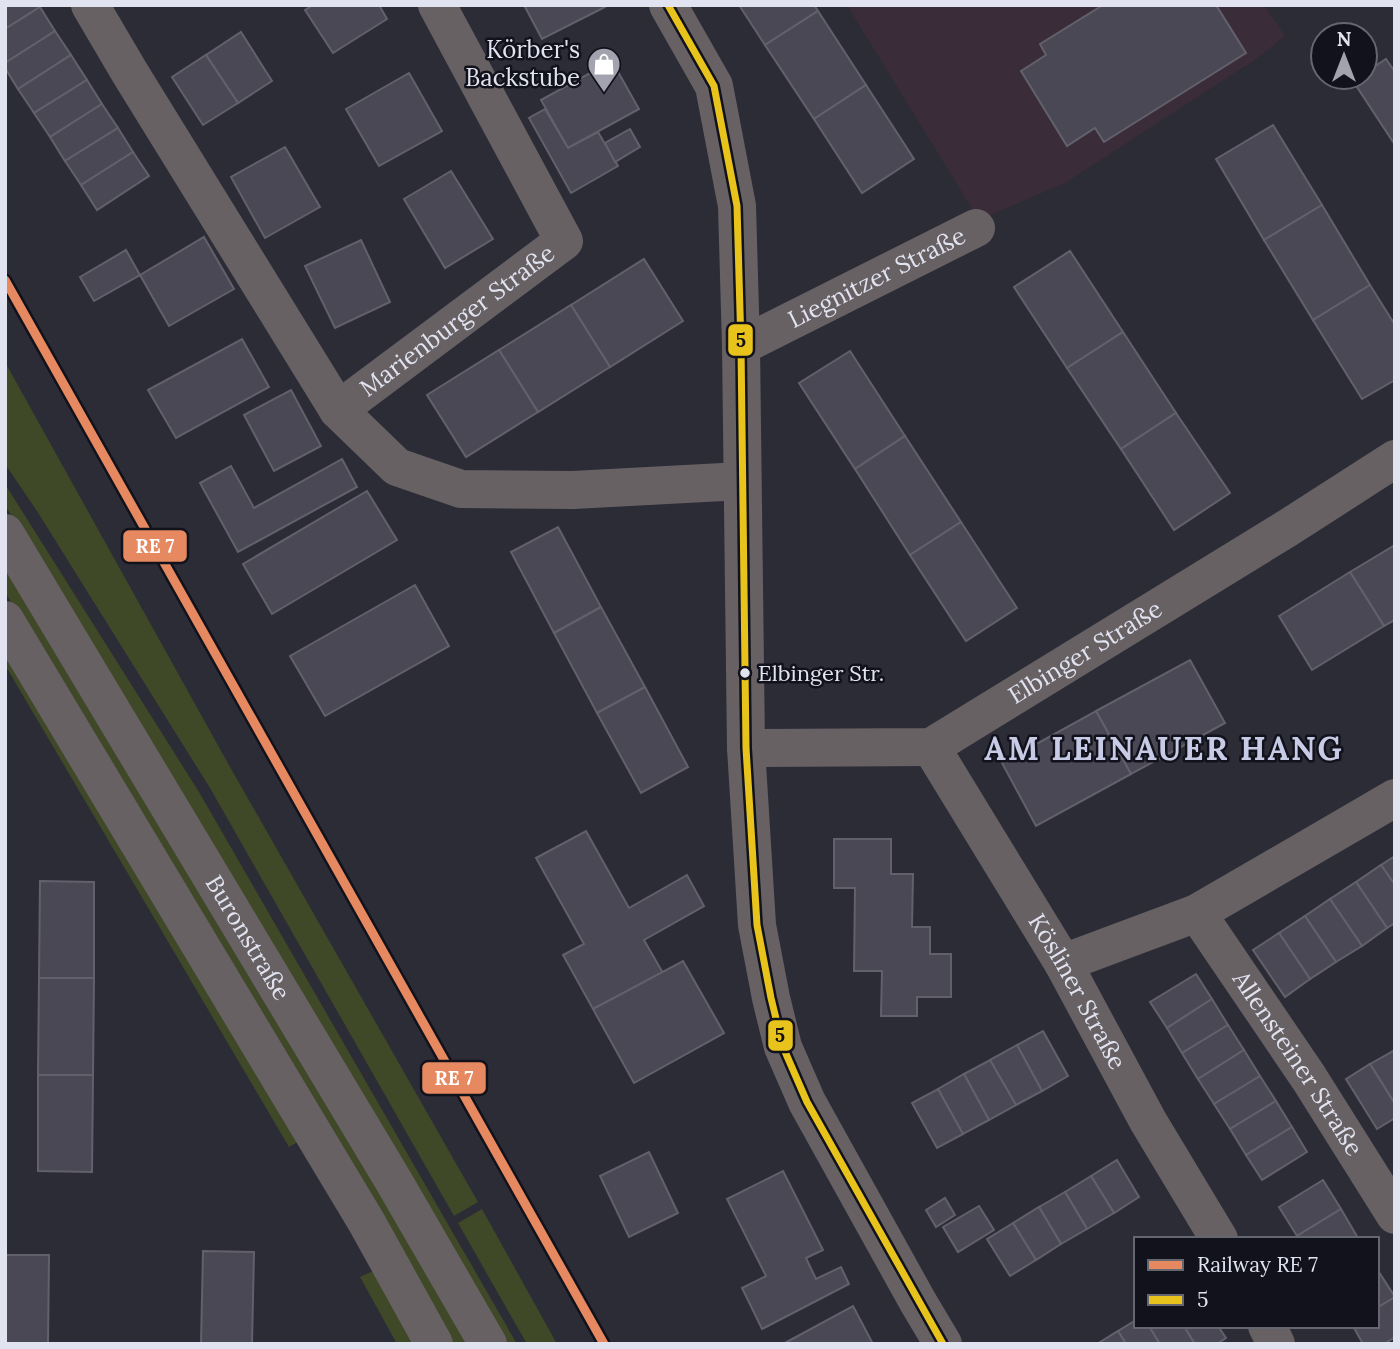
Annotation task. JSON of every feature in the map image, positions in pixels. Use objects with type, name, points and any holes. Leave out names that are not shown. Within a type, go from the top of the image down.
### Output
[{"type":"street","name":"Marienburger Straße","points":[[90,5],[338,410],[397,467],[461,489],[573,490],[742,481]]},
{"type":"street","name":"Marienburger Straße","points":[[338,410],[564,241],[437,5]]},
{"type":"street","points":[[668,5],[713,86],[737,206],[746,748],[757,925],[783,1047],[807,1102],[943,1344]]},
{"type":"street","name":"Liegnitzer Straße","points":[[741,346],[976,228]]},
{"type":"street","name":"Elbinger Straße","points":[[930,747],[1286,529],[1395,459]]},
{"type":"street","name":"Buronstraße","points":[[5,533],[386,1168],[488,1344]]},
{"type":"street","name":"Buronstraße","points":[[5,620],[367,1223],[434,1344]]},
{"type":"street","points":[[746,748],[930,747]]},
{"type":"street","name":"Kösliner Straße","points":[[930,747],[1063,963],[1148,1121],[1218,1237]]},
{"type":"street","points":[[1063,963],[1197,913],[1395,798]]},
{"type":"street","name":"Allensteiner Straße","points":[[1197,913],[1309,1078],[1395,1214]]},
{"type":"street","points":[[1268,1328],[1276,1344]]},
{"type":"shaded area","points":[[847,5],[1264,5],[1285,36],[1253,61],[1065,183],[979,220]]},
{"type":"green space","points":[[5,362],[230,767],[478,1202],[454,1216],[210,788],[5,464]]},
{"type":"green space","points":[[5,484],[199,792],[517,1344],[505,1344],[5,505]]},
{"type":"green space","points":[[5,561],[469,1344],[451,1344],[5,592]]},
{"type":"green space","points":[[5,647],[301,1140],[289,1147],[5,665]]},
{"type":"green space","points":[[482,1209],[557,1344],[527,1344],[458,1223]]},
{"type":"green space","points":[[373,1271],[413,1344],[397,1344],[360,1277]]},
{"type":"building","points":[[5,5],[39,5],[40,7],[5,29]]},
{"type":"building","points":[[313,5],[379,5],[387,19],[333,53],[305,10]]},
{"type":"building","points":[[524,5],[604,5],[605,7],[542,39]]},
{"type":"building","points":[[739,5],[814,5],[818,11],[765,45]]},
{"type":"building","points":[[1103,5],[1216,5],[1246,53],[1104,142],[1095,128],[1067,146],[1021,71],[1046,55],[1040,44]]},
{"type":"building","points":[[40,7],[55,31],[5,63],[5,29]]},
{"type":"building","points":[[818,11],[866,85],[814,119],[765,45]]},
{"type":"building","points":[[55,31],[71,55],[18,89],[5,68],[5,63]]},
{"type":"building","points":[[241,32],[272,81],[238,103],[206,55]]},
{"type":"building","points":[[71,55],[87,80],[34,113],[18,89]]},
{"type":"building","points":[[206,55],[238,103],[203,125],[172,77]]},
{"type":"building","points":[[1386,59],[1395,72],[1395,145],[1360,91],[1379,91],[1379,64]]},
{"type":"building","points":[[612,61],[639,109],[568,148],[541,100]]},
{"type":"building","points":[[409,73],[442,131],[379,166],[346,109]]},
{"type":"building","points":[[87,80],[102,104],[50,137],[34,113]]},
{"type":"building","points":[[866,85],[914,159],[862,193],[814,119]]},
{"type":"building","points":[[102,104],[118,128],[65,161],[50,137]]},
{"type":"building","points":[[545,109],[568,148],[598,132],[618,166],[571,193],[529,118]]},
{"type":"building","points":[[1273,125],[1322,205],[1264,240],[1216,159]]},
{"type":"building","points":[[118,128],[133,152],[81,185],[65,161]]},
{"type":"building","points":[[630,129],[640,147],[615,162],[605,143]]},
{"type":"building","points":[[285,147],[320,207],[265,238],[231,177]]},
{"type":"building","points":[[133,152],[149,176],[97,210],[81,185]]},
{"type":"building","points":[[451,171],[493,239],[445,268],[404,199]]},
{"type":"building","points":[[1322,205],[1370,285],[1313,320],[1264,240]]},
{"type":"building","points":[[204,237],[234,289],[169,326],[140,275]]},
{"type":"building","points":[[361,240],[390,302],[335,328],[305,266]]},
{"type":"building","points":[[126,250],[140,275],[94,301],[80,277]]},
{"type":"building","points":[[1070,251],[1123,332],[1067,368],[1014,287]]},
{"type":"building","points":[[644,259],[683,321],[610,367],[571,305]]},
{"type":"building","points":[[1370,285],[1395,325],[1395,380],[1362,399],[1313,320]]},
{"type":"building","points":[[571,305],[610,367],[538,412],[499,350]]},
{"type":"building","points":[[1123,332],[1176,413],[1121,449],[1067,368]]},
{"type":"building","points":[[242,339],[269,387],[176,438],[148,390]]},
{"type":"building","points":[[499,350],[538,412],[466,457],[427,395]]},
{"type":"building","points":[[850,351],[905,436],[855,469],[799,383]]},
{"type":"building","points":[[291,390],[321,446],[274,471],[244,415]]},
{"type":"building","points":[[1176,413],[1230,493],[1174,530],[1121,449]]},
{"type":"building","points":[[905,436],[961,522],[910,555],[855,469]]},
{"type":"building","points":[[342,459],[357,487],[238,552],[200,483],[231,466],[254,508]]},
{"type":"building","points":[[367,491],[397,540],[272,614],[243,564]]},
{"type":"building","points":[[961,522],[1017,608],[966,641],[910,555]]},
{"type":"building","points":[[558,527],[601,607],[554,633],[511,552]]},
{"type":"building","points":[[1395,545],[1395,620],[1384,626],[1350,572]]},
{"type":"building","points":[[1350,572],[1384,626],[1312,670],[1279,616]]},
{"type":"building","points":[[415,585],[449,646],[325,716],[290,656]]},
{"type":"building","points":[[601,607],[645,687],[597,713],[554,633]]},
{"type":"building","points":[[1190,660],[1225,723],[1131,774],[1096,711]]},
{"type":"building","points":[[645,687],[688,767],[641,793],[597,713]]},
{"type":"building","points":[[1096,711],[1131,774],[1036,826],[1002,763]]},
{"type":"building","points":[[586,831],[629,908],[687,875],[704,906],[644,940],[663,973],[593,1009],[563,955],[584,944],[536,858]]},
{"type":"building","points":[[834,839],[891,839],[891,874],[913,874],[912,927],[930,927],[930,954],[951,954],[951,997],[917,997],[917,1016],[881,1016],[882,971],[854,971],[855,888],[834,888]]},
{"type":"building","points":[[1395,856],[1395,885],[1381,865]]},
{"type":"building","points":[[1381,865],[1395,885],[1395,923],[1387,928],[1356,882]]},
{"type":"building","points":[[40,881],[94,882],[94,978],[39,978]]},
{"type":"building","points":[[1356,882],[1387,928],[1362,946],[1330,899]]},
{"type":"building","points":[[1330,899],[1362,946],[1336,962],[1305,916]]},
{"type":"building","points":[[1305,916],[1336,962],[1310,979],[1279,933]]},
{"type":"building","points":[[1279,933],[1310,979],[1285,997],[1253,950]]},
{"type":"building","points":[[683,961],[724,1033],[634,1083],[593,1009]]},
{"type":"building","points":[[1196,974],[1212,999],[1167,1028],[1150,1002]]},
{"type":"building","points":[[39,978],[94,978],[93,1075],[38,1075]]},
{"type":"building","points":[[1212,999],[1228,1025],[1182,1053],[1167,1028]]},
{"type":"building","points":[[1228,1025],[1244,1050],[1198,1079],[1182,1053]]},
{"type":"building","points":[[1043,1031],[1068,1076],[1042,1091],[1017,1045]]},
{"type":"building","points":[[1017,1045],[1042,1091],[1016,1105],[990,1060]]},
{"type":"building","points":[[1244,1050],[1260,1076],[1214,1104],[1198,1079]]},
{"type":"building","points":[[1395,1050],[1395,1104],[1370,1064]]},
{"type":"building","points":[[990,1060],[1016,1105],[989,1120],[964,1074]]},
{"type":"building","points":[[1370,1064],[1395,1104],[1395,1118],[1377,1129],[1346,1079]]},
{"type":"building","points":[[964,1074],[989,1120],[963,1134],[938,1089]]},
{"type":"building","points":[[38,1075],[93,1075],[92,1172],[38,1171]]},
{"type":"building","points":[[1260,1076],[1276,1101],[1230,1129],[1214,1104]]},
{"type":"building","points":[[938,1089],[963,1134],[937,1148],[912,1103]]},
{"type":"building","points":[[1276,1101],[1292,1127],[1246,1155],[1230,1129]]},
{"type":"building","points":[[1292,1127],[1307,1152],[1262,1180],[1246,1155]]},
{"type":"building","points":[[649,1152],[678,1213],[629,1237],[600,1176]]},
{"type":"building","points":[[1117,1160],[1139,1197],[1114,1213],[1091,1176]]},
{"type":"building","points":[[783,1171],[823,1250],[806,1258],[816,1279],[841,1267],[849,1284],[762,1329],[742,1288],[766,1276],[727,1199]]},
{"type":"building","points":[[1091,1176],[1114,1213],[1087,1229],[1065,1192]]},
{"type":"building","points":[[1323,1180],[1341,1209],[1297,1236],[1279,1207]]},
{"type":"building","points":[[1065,1192],[1087,1229],[1061,1244],[1039,1207]]},
{"type":"building","points":[[945,1198],[955,1215],[936,1227],[926,1210]]},
{"type":"building","points":[[979,1206],[994,1230],[958,1252],[943,1227]]},
{"type":"building","points":[[1039,1207],[1061,1244],[1036,1260],[1013,1223]]},
{"type":"building","points":[[1341,1209],[1357,1237],[1297,1237]]},
{"type":"building","points":[[1013,1223],[1036,1260],[1010,1276],[987,1239]]},
{"type":"building","points":[[203,1251],[254,1252],[252,1344],[201,1344]]},
{"type":"building","points":[[5,1255],[49,1255],[48,1344],[5,1344]]},
{"type":"building","points":[[1379,1272],[1395,1297],[1379,1307]]},
{"type":"building","points":[[1395,1297],[1395,1337],[1384,1344],[1363,1344],[1354,1328],[1379,1328],[1379,1307]]},
{"type":"building","points":[[853,1306],[873,1344],[783,1344]]},
{"type":"building","points":[[1134,1321],[1134,1328],[1150,1328],[1160,1344],[1126,1344],[1118,1331]]},
{"type":"building","points":[[1150,1328],[1185,1328],[1195,1344],[1160,1344]]},
{"type":"building","points":[[1185,1328],[1219,1328],[1226,1338],[1217,1344],[1195,1344]]},
{"type":"building","points":[[1118,1331],[1126,1344],[1097,1344]]},
{"type":"transit line","name":"5","points":[[668,5],[714,86],[737,206],[746,748],[757,925],[771,998],[783,1047],[807,1102],[943,1344]]},
{"type":"transit line","points":[[5,280],[604,1344]]},
{"type":"place","name":"Körber's Backstube","points":[[604,94]]},
{"type":"place","name":"Elbinger Str.","points":[[745,673]]},
{"type":"district","name":"AM LEINAUER HANG","points":[[1164,749]]}]
